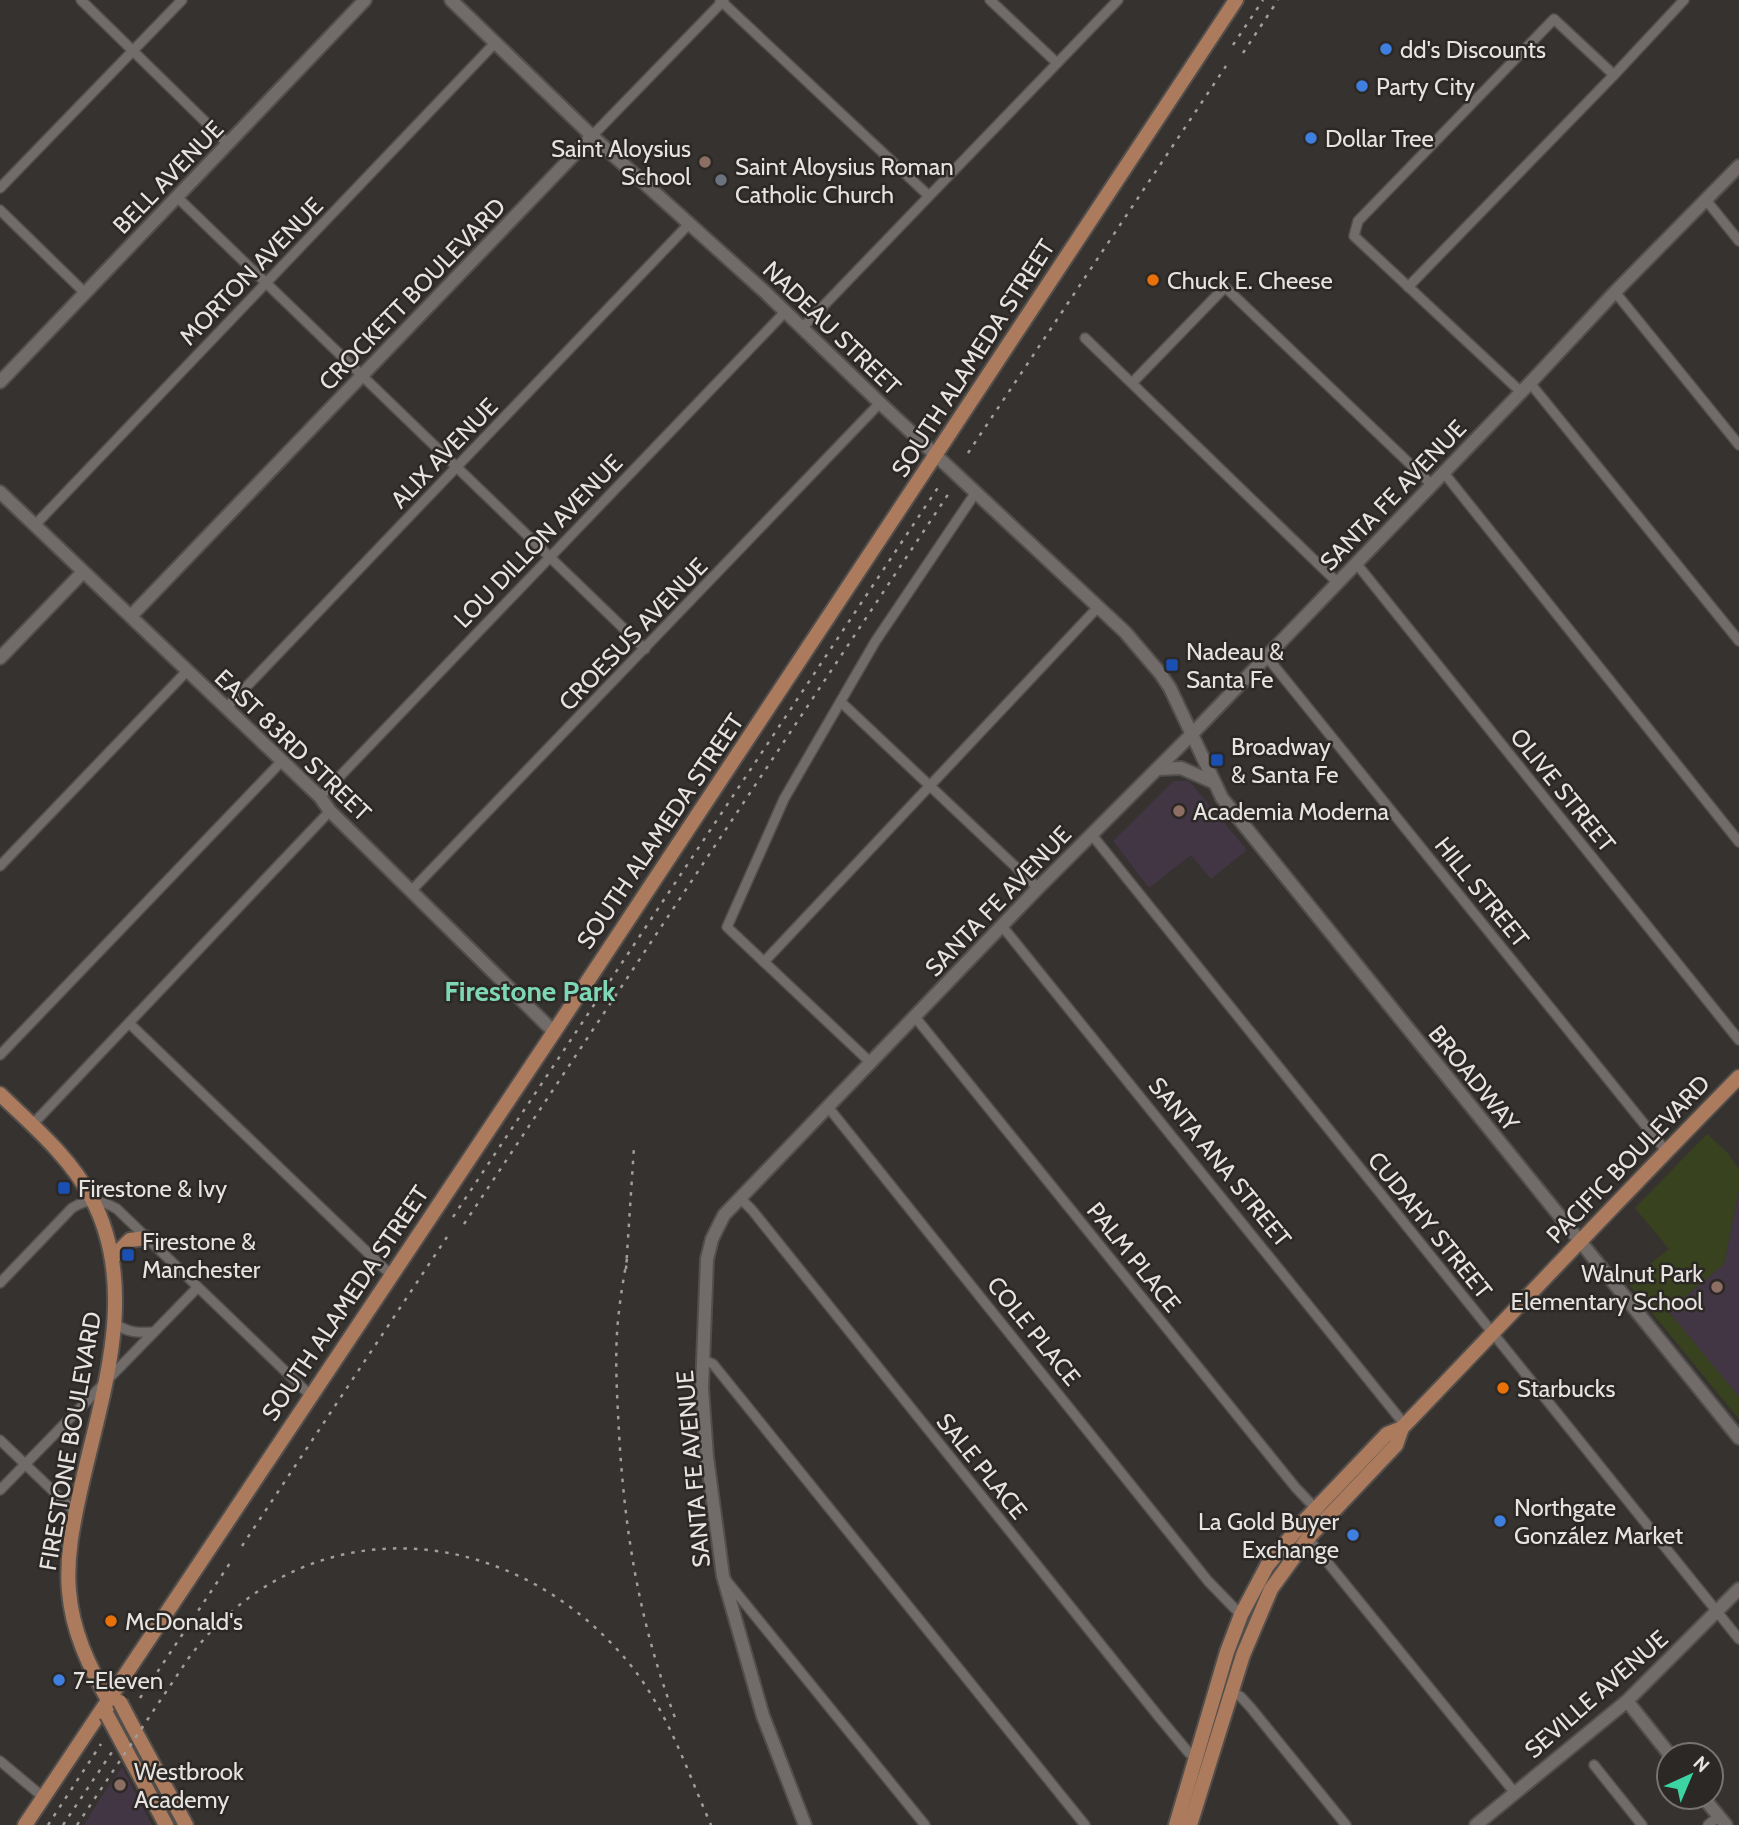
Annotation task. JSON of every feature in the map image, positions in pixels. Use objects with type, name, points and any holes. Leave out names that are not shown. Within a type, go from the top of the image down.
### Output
[{"type":"main road","name":"SOUTH ALAMEDA STREET","points":[[25,1825],[112,1705],[311,1396],[1236,0]]},
{"type":"main road","name":"PACIFIC BOULEVARD","points":[[1303,1533],[1387,1434],[1404,1427],[1579,1241],[1739,1077]]},
{"type":"main road","name":"FIRESTONE BOULEVARD","points":[[0,1094],[64,1158],[93,1200],[113,1257],[117,1293],[114,1323],[104,1384],[76,1513],[69,1560],[70,1603],[85,1656],[112,1705],[121,1741],[166,1825]]},
{"type":"main road","points":[[113,1257],[130,1240],[146,1238]]},
{"type":"main road","points":[[1176,1825],[1227,1652],[1241,1615],[1267,1566],[1303,1533]]},
{"type":"main road","points":[[1191,1825],[1243,1655],[1271,1589],[1303,1533]]},
{"type":"main road","name":"FIRESTONE BOULEVARD","points":[[112,1705],[132,1725],[186,1825]]},
{"type":"street","points":[[81,0],[228,144]]},
{"type":"street","points":[[0,188],[182,0]]},
{"type":"street","name":"BELL AVENUE","points":[[0,382],[365,0]]},
{"type":"street","name":"NADEAU STREET","points":[[451,0],[592,136],[786,311],[880,403],[1099,606],[1160,673],[1192,734]]},
{"type":"street","points":[[990,0],[1057,63]]},
{"type":"street","points":[[803,327],[1118,0]]},
{"type":"street","points":[[1408,287],[1615,75],[1684,0]]},
{"type":"street","points":[[722,1],[929,196]]},
{"type":"street","name":"CROCKETT BOULEVARD","points":[[131,616],[722,1]]},
{"type":"street","points":[[1615,75],[1554,19],[1358,221],[1354,236],[1408,287],[1526,387],[1739,641]]},
{"type":"street","name":"MORTON AVENUE","points":[[35,525],[495,43]]},
{"type":"street","name":"SANTA FE AVENUE","points":[[805,1825],[763,1716],[723,1576],[702,1388],[707,1259],[712,1240],[724,1215],[1038,888],[1267,657],[1739,166]]},
{"type":"street","points":[[177,197],[645,649]]},
{"type":"street","points":[[1706,200],[1739,241]]},
{"type":"street","points":[[0,210],[85,293]]},
{"type":"street","name":"ALIX AVENUE","points":[[226,708],[689,224]]},
{"type":"street","points":[[1132,383],[1225,287],[1432,485]]},
{"type":"street","points":[[1615,292],[1739,445]]},
{"type":"street","name":"LOU DILLON AVENUE","points":[[320,797],[786,311]]},
{"type":"street","points":[[1085,338],[1338,583]]},
{"type":"street","name":"CROESUS AVENUE","points":[[412,890],[880,403]]},
{"type":"street","points":[[1444,472],[1739,842]]},
{"type":"street","name":"EAST 83RD STREET","points":[[0,492],[320,797],[330,811],[554,1032]]},
{"type":"street","points":[[871,1063],[727,927],[785,799],[875,642],[976,492]]},
{"type":"street","name":"OLIVE STREET","points":[[1356,563],[1739,1040]]},
{"type":"street","points":[[0,658],[83,572]]},
{"type":"street","points":[[764,962],[1099,606]]},
{"type":"street","name":"HILL STREET","points":[[1267,657],[1666,1151]]},
{"type":"street","points":[[0,866],[187,671]]},
{"type":"street","points":[[841,702],[1038,888]]},
{"type":"street","name":"BROADWAY","points":[[1192,734],[1222,798],[1739,1438]]},
{"type":"street","points":[[0,1055],[281,762]]},
{"type":"street","points":[[1157,769],[1181,768],[1213,782]]},
{"type":"street","points":[[32,1125],[330,811]]},
{"type":"street","name":"CUDAHY STREET","points":[[1092,835],[1739,1639]]},
{"type":"street","name":"SANTA ANA STREET","points":[[1002,926],[1404,1427]]},
{"type":"street","name":"PALM PLACE","points":[[915,1017],[1296,1488],[1321,1514]]},
{"type":"street","points":[[129,1023],[391,1275]]},
{"type":"street","name":"COLE PLACE","points":[[828,1107],[1221,1597],[1241,1615]]},
{"type":"street","name":"SALE PLACE","points":[[740,1198],[1159,1717],[1189,1753],[1196,1756]]},
{"type":"street","points":[[0,1283],[72,1208],[82,1202],[104,1201],[117,1209],[311,1396]]},
{"type":"street","points":[[0,1490],[197,1288]]},
{"type":"street","points":[[114,1323],[135,1333],[154,1332]]},
{"type":"street","points":[[704,1360],[713,1364],[794,1462],[1085,1825]]},
{"type":"street","points":[[0,1440],[76,1513]]},
{"type":"street","points":[[1303,1533],[1515,1793]]},
{"type":"street","points":[[723,1576],[925,1825]]},
{"type":"street","name":"SEVILLE AVENUE","points":[[1476,1825],[1627,1701],[1739,1589]]},
{"type":"street","points":[[1232,1692],[1251,1708],[1346,1825]]},
{"type":"street","points":[[1627,1701],[1659,1741]]},
{"type":"street","points":[[0,1761],[43,1797]]},
{"type":"street","points":[[1594,1765],[1642,1825]]},
{"type":"street","points":[[1708,1825],[1722,1821]]},
{"type":"shaded area","name":"Academia Moderna","points":[[1174,781],[1189,781],[1247,850],[1211,879],[1191,855],[1149,888],[1113,841]]},
{"type":"shaded area","name":"Walnut Park Elementary School","points":[[1739,1189],[1739,1397],[1668,1311],[1724,1264]]},
{"type":"shaded area","name":"Westbrook Academy","points":[[122,1767],[152,1825],[84,1825],[98,1802]]},
{"type":"green space","points":[[1707,1134],[1728,1153],[1739,1170],[1739,1189],[1724,1264],[1668,1311],[1739,1397],[1739,1419],[1627,1282],[1669,1249],[1635,1208]]},
{"type":"railway","points":[[1233,45],[1263,0]]},
{"type":"railway","points":[[1243,53],[1278,0]]},
{"type":"railway","points":[[968,453],[1226,66]]},
{"type":"railway","points":[[453,1217],[939,486]]},
{"type":"railway","points":[[464,1224],[949,493]]},
{"type":"railway","points":[[626,1269],[634,1147]]},
{"type":"railway","points":[[242,1546],[447,1237]]},
{"type":"railway","points":[[627,1259],[617,1326],[616,1357],[625,1508],[644,1616],[677,1723]]},
{"type":"railway","points":[[77,1825],[188,1659],[234,1609],[287,1575],[344,1554],[403,1548],[462,1556],[520,1577],[574,1610],[623,1656],[651,1695],[663,1715],[711,1825]]},
{"type":"railway","points":[[140,1698],[230,1563]]},
{"type":"railway","points":[[48,1825],[101,1744]]},
{"type":"railway","points":[[63,1825],[112,1752]]},
{"type":"place","name":"dd's Discounts","points":[[1386,49]]},
{"type":"place","name":"Party City","points":[[1362,86]]},
{"type":"place","name":"Dollar Tree","points":[[1311,138]]},
{"type":"place","name":"Saint Aloysius School","points":[[705,162]]},
{"type":"place","name":"Saint Aloysius Roman Catholic Church","points":[[721,180]]},
{"type":"place","name":"Chuck E. Cheese","points":[[1153,280]]},
{"type":"place","name":"Nadeau & Santa Fe","points":[[1172,665]]},
{"type":"place","name":"Broadway & Santa Fe","points":[[1217,760]]},
{"type":"place","name":"Academia Moderna","points":[[1179,811]]},
{"type":"place","name":"Firestone & Ivy","points":[[64,1188]]},
{"type":"place","name":"Firestone & Manchester","points":[[128,1255]]},
{"type":"place","name":"Walnut Park Elementary School","points":[[1717,1287]]},
{"type":"place","name":"Starbucks","points":[[1503,1388]]},
{"type":"place","name":"Northgate González Market","points":[[1500,1521]]},
{"type":"place","name":"La Gold Buyer Exchange","points":[[1353,1535]]},
{"type":"place","name":"McDonald's","points":[[111,1621]]},
{"type":"place","name":"7-Eleven","points":[[59,1680]]},
{"type":"place","name":"Westbrook Academy","points":[[120,1785]]},
{"type":"district","name":"Firestone Park","points":[[530,991]]}]
